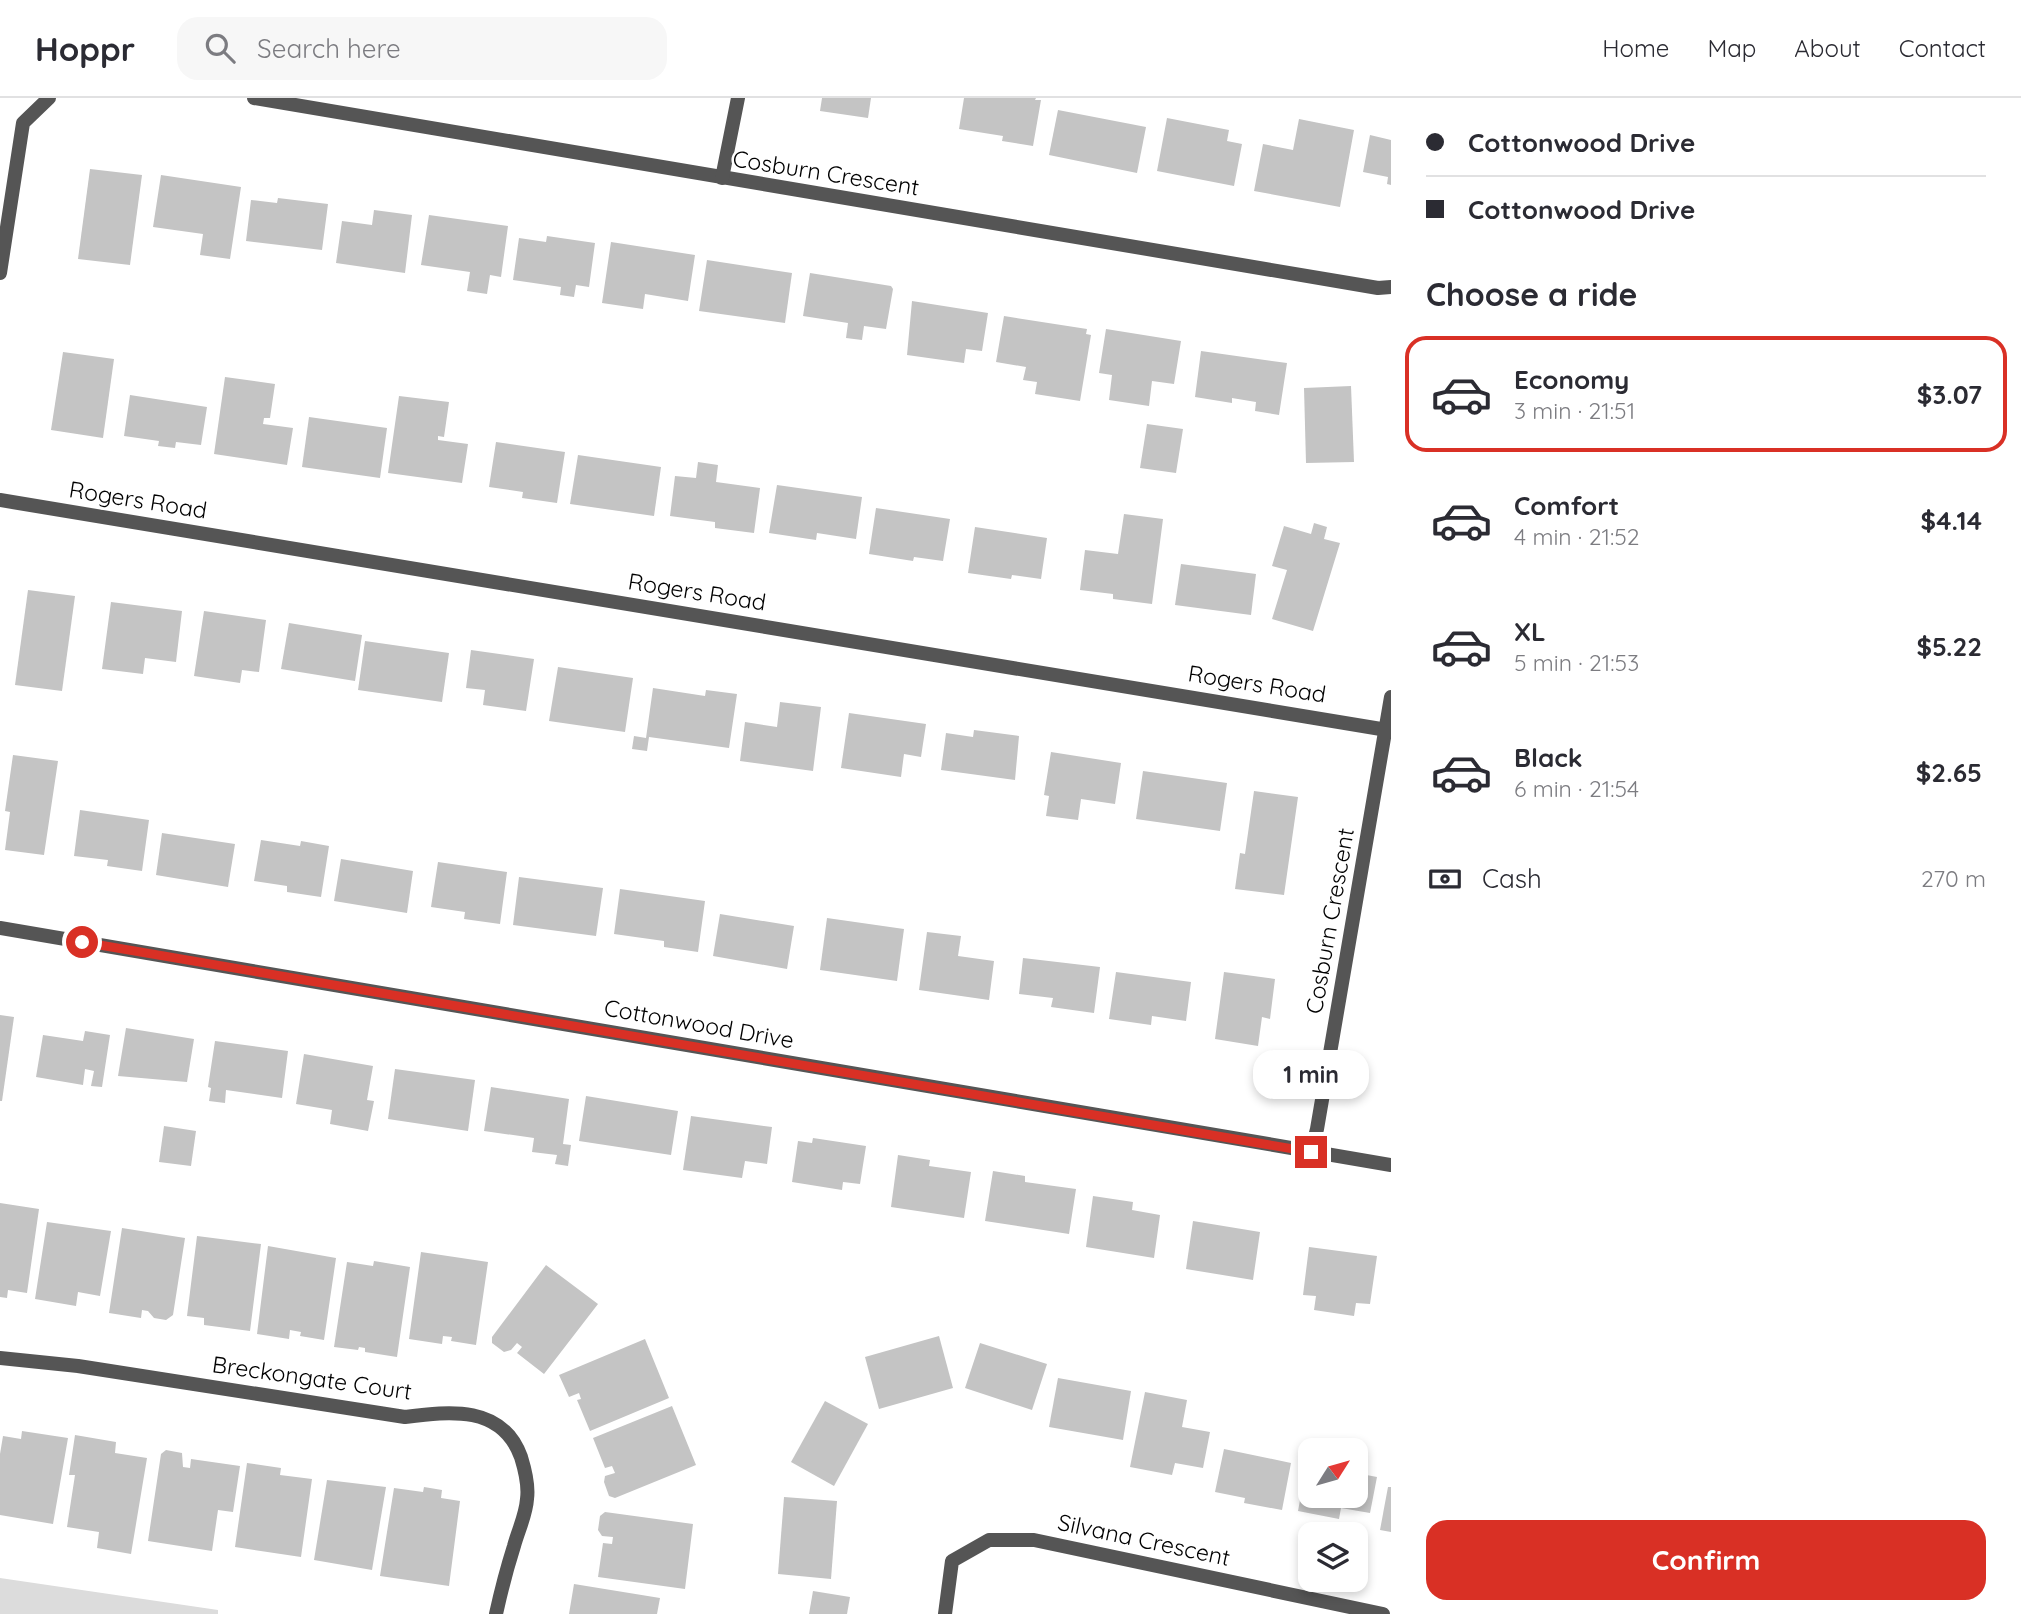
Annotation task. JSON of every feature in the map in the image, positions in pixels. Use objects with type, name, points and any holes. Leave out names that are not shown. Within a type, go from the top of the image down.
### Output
[{"type":"street","points":[[0,273],[23,123],[49,98]]},
{"type":"street","name":"Cosburn Crescent","points":[[254,98],[1377,288],[1391,287]]},
{"type":"street","points":[[722,178],[737,98]]},
{"type":"street","name":"Rogers Road","points":[[0,500],[1387,730]]},
{"type":"street","name":"Cosburn Crescent","points":[[1311,1152],[1391,697]]},
{"type":"street","name":"Cottonwood Drive","points":[[0,928],[1391,1165]]},
{"type":"street","name":"Breckongate Court","points":[[0,1358],[78,1366],[405,1417],[453,1412],[501,1426],[517,1447],[526,1471],[528,1499],[496,1614]]},
{"type":"street","name":"Silvana Crescent","points":[[945,1614],[951,1561],[989,1541],[1034,1540],[1383,1614]]},
{"type":"shaded area","points":[[0,1578],[218,1610],[218,1614],[0,1614]]},
{"type":"building","points":[[822,98],[871,98],[868,118],[820,111]]},
{"type":"building","points":[[964,98],[1041,100],[1033,146],[1002,141],[1003,136],[959,129]]},
{"type":"building","points":[[1058,110],[1146,127],[1137,173],[1049,155]]},
{"type":"building","points":[[1167,118],[1229,130],[1227,141],[1242,144],[1234,186],[1157,171]]},
{"type":"building","points":[[1299,119],[1354,130],[1340,207],[1254,191],[1263,144],[1293,150]]},
{"type":"building","points":[[1370,135],[1391,140],[1391,185],[1387,184],[1388,177],[1363,172]]},
{"type":"building","points":[[90,169],[142,175],[130,265],[78,259]]},
{"type":"building","points":[[161,175],[241,187],[230,259],[200,255],[203,234],[153,227]]},
{"type":"building","points":[[278,198],[328,204],[322,250],[246,241],[251,200],[277,203]]},
{"type":"building","points":[[374,210],[412,215],[405,273],[336,263],[342,221],[372,225]]},
{"type":"building","points":[[429,215],[508,226],[501,277],[490,275],[487,294],[467,291],[470,272],[421,265]]},
{"type":"building","points":[[547,236],[595,243],[589,287],[576,285],[574,297],[560,295],[561,287],[513,280],[519,238],[546,242]]},
{"type":"building","points":[[611,242],[695,255],[688,301],[645,294],[643,309],[602,303]]},
{"type":"building","points":[[707,260],[792,273],[785,323],[699,311]]},
{"type":"building","points":[[810,273],[891,286],[893,289],[886,329],[864,326],[862,340],[846,338],[848,323],[803,316]]},
{"type":"building","points":[[912,301],[988,313],[982,351],[966,349],[964,363],[907,355]]},
{"type":"building","points":[[1004,316],[1087,329],[1086,334],[1091,335],[1080,401],[1035,394],[1037,382],[1023,380],[1026,367],[996,362]]},
{"type":"building","points":[[1106,329],[1181,341],[1174,384],[1152,381],[1149,406],[1109,400],[1112,375],[1099,373]]},
{"type":"building","points":[[1201,351],[1287,363],[1279,415],[1255,411],[1256,402],[1232,398],[1232,403],[1195,397]]},
{"type":"building","points":[[63,352],[114,359],[103,438],[51,430]]},
{"type":"building","points":[[225,377],[275,384],[270,418],[264,418],[263,424],[293,428],[287,465],[214,454]]},
{"type":"building","points":[[1351,386],[1354,462],[1306,463],[1304,388]]},
{"type":"building","points":[[130,395],[207,407],[201,445],[176,442],[175,448],[158,446],[159,441],[124,436]]},
{"type":"building","points":[[399,396],[449,402],[444,437],[438,436],[438,440],[468,444],[462,483],[388,473]]},
{"type":"building","points":[[309,417],[387,428],[380,478],[302,467]]},
{"type":"building","points":[[1147,424],[1183,429],[1176,473],[1140,468]]},
{"type":"building","points":[[496,442],[565,452],[557,503],[522,498],[523,492],[489,487]]},
{"type":"building","points":[[578,455],[661,467],[654,516],[570,504]]},
{"type":"building","points":[[698,462],[718,465],[716,482],[760,488],[754,533],[715,528],[715,522],[670,516],[675,476],[696,478]]},
{"type":"building","points":[[777,485],[862,497],[856,539],[817,533],[816,540],[769,533]]},
{"type":"building","points":[[876,508],[950,519],[943,561],[914,557],[913,561],[869,554]]},
{"type":"building","points":[[1124,514],[1163,519],[1152,604],[1113,599],[1113,594],[1080,590],[1085,550],[1118,554]]},
{"type":"building","points":[[1314,523],[1327,527],[1324,539],[1340,543],[1313,631],[1272,619],[1287,570],[1272,566],[1284,526],[1311,534]]},
{"type":"building","points":[[975,527],[1047,538],[1041,579],[1012,575],[1011,579],[968,573]]},
{"type":"building","points":[[1181,564],[1256,574],[1251,615],[1175,605]]},
{"type":"building","points":[[28,590],[75,596],[62,691],[15,685]]},
{"type":"building","points":[[111,602],[182,611],[176,662],[145,658],[143,674],[102,669]]},
{"type":"building","points":[[204,611],[266,620],[259,672],[242,670],[240,683],[194,676]]},
{"type":"building","points":[[289,623],[362,635],[355,681],[281,669]]},
{"type":"building","points":[[365,641],[449,653],[442,702],[358,690]]},
{"type":"building","points":[[471,650],[534,659],[526,711],[483,705],[485,690],[466,688]]},
{"type":"building","points":[[558,667],[633,678],[625,732],[549,721]]},
{"type":"building","points":[[653,688],[705,696],[706,690],[737,694],[729,748],[649,737],[647,751],[632,749],[634,736],[646,738]]},
{"type":"building","points":[[780,702],[821,707],[813,771],[740,761],[745,722],[777,727]]},
{"type":"building","points":[[849,713],[926,724],[921,757],[904,754],[901,777],[841,768]]},
{"type":"building","points":[[974,730],[1019,736],[1015,780],[941,770],[946,733],[973,737]]},
{"type":"building","points":[[1051,752],[1121,763],[1115,804],[1081,799],[1078,820],[1046,816],[1049,796],[1044,795]]},
{"type":"building","points":[[13,755],[58,761],[44,855],[5,850],[10,812],[5,811]]},
{"type":"building","points":[[1143,771],[1227,783],[1220,831],[1136,819]]},
{"type":"building","points":[[1254,791],[1298,797],[1284,895],[1235,889],[1240,853],[1245,854]]},
{"type":"building","points":[[80,810],[149,820],[142,871],[107,866],[108,860],[74,856]]},
{"type":"building","points":[[162,833],[235,844],[228,887],[156,875]]},
{"type":"building","points":[[261,840],[300,846],[301,841],[329,846],[321,897],[287,892],[287,886],[254,881]]},
{"type":"building","points":[[341,859],[413,871],[407,913],[334,901]]},
{"type":"building","points":[[438,862],[507,872],[500,924],[464,919],[465,912],[431,907]]},
{"type":"building","points":[[519,877],[603,888],[596,936],[513,925]]},
{"type":"building","points":[[620,889],[705,901],[698,952],[664,947],[664,941],[614,934]]},
{"type":"building","points":[[720,914],[794,926],[787,969],[713,956]]},
{"type":"building","points":[[827,918],[904,929],[897,981],[820,970]]},
{"type":"building","points":[[927,932],[961,936],[958,956],[994,961],[989,1000],[919,990]]},
{"type":"building","points":[[1023,958],[1100,967],[1094,1013],[1051,1007],[1053,998],[1019,994]]},
{"type":"building","points":[[1116,972],[1191,982],[1186,1021],[1152,1016],[1151,1025],[1109,1019]]},
{"type":"building","points":[[1224,972],[1275,979],[1270,1019],[1262,1017],[1258,1046],[1215,1039]]},
{"type":"building","points":[[0,1015],[14,1017],[2,1101],[0,1101]]},
{"type":"building","points":[[126,1028],[194,1039],[187,1082],[118,1076]]},
{"type":"building","points":[[85,1031],[110,1035],[102,1087],[91,1086],[94,1071],[85,1069],[83,1085],[36,1077],[43,1035],[83,1041]]},
{"type":"building","points":[[215,1041],[288,1051],[282,1098],[226,1090],[225,1103],[209,1101],[211,1088],[208,1087]]},
{"type":"building","points":[[304,1054],[373,1066],[367,1100],[374,1101],[368,1131],[330,1124],[332,1110],[296,1104]]},
{"type":"building","points":[[395,1069],[475,1080],[468,1131],[388,1119]]},
{"type":"building","points":[[491,1087],[569,1099],[563,1144],[571,1145],[568,1166],[555,1164],[557,1155],[532,1152],[534,1138],[484,1131]]},
{"type":"building","points":[[586,1096],[678,1111],[671,1155],[579,1141]]},
{"type":"building","points":[[691,1116],[772,1127],[767,1164],[745,1161],[742,1178],[683,1170]]},
{"type":"building","points":[[164,1126],[196,1131],[191,1166],[159,1162]]},
{"type":"building","points":[[813,1138],[866,1146],[860,1184],[843,1182],[842,1190],[792,1182],[798,1141],[812,1143]]},
{"type":"building","points":[[898,1155],[930,1160],[929,1166],[971,1172],[964,1218],[891,1207]]},
{"type":"building","points":[[993,1171],[1025,1176],[1025,1182],[1076,1189],[1069,1234],[985,1221]]},
{"type":"building","points":[[1093,1196],[1133,1202],[1132,1210],[1160,1215],[1154,1258],[1086,1247]]},
{"type":"building","points":[[0,1203],[39,1209],[27,1293],[8,1290],[7,1298],[0,1297]]},
{"type":"building","points":[[1193,1221],[1260,1232],[1253,1280],[1186,1269]]},
{"type":"building","points":[[47,1222],[111,1231],[100,1296],[78,1292],[76,1306],[35,1299]]},
{"type":"building","points":[[122,1228],[185,1238],[173,1315],[166,1320],[154,1318],[148,1311],[142,1310],[141,1318],[109,1313]]},
{"type":"building","points":[[197,1236],[261,1244],[250,1331],[204,1325],[204,1318],[187,1316]]},
{"type":"building","points":[[268,1246],[336,1258],[324,1340],[300,1336],[301,1332],[290,1330],[289,1339],[257,1334]]},
{"type":"building","points":[[1309,1247],[1377,1256],[1370,1304],[1356,1303],[1354,1316],[1314,1310],[1316,1296],[1303,1295]]},
{"type":"building","points":[[421,1252],[488,1262],[476,1345],[451,1341],[452,1337],[443,1336],[442,1344],[409,1339]]},
{"type":"building","points":[[374,1261],[410,1267],[397,1357],[365,1352],[365,1348],[359,1347],[358,1350],[334,1347],[347,1262],[373,1266]]},
{"type":"building","points":[[546,1265],[598,1304],[544,1374],[517,1353],[522,1347],[517,1343],[511,1350],[504,1352],[492,1343],[492,1337]]},
{"type":"building","points":[[939,1336],[953,1388],[879,1409],[865,1357]]},
{"type":"building","points":[[645,1339],[669,1398],[590,1431],[577,1400],[581,1399],[579,1393],[569,1397],[559,1375]]},
{"type":"building","points":[[980,1343],[1047,1364],[1032,1410],[965,1388]]},
{"type":"building","points":[[1058,1378],[1131,1391],[1123,1440],[1049,1427]]},
{"type":"building","points":[[1145,1392],[1187,1400],[1182,1427],[1210,1432],[1203,1468],[1175,1463],[1172,1475],[1130,1467]]},
{"type":"building","points":[[825,1401],[868,1424],[834,1486],[791,1462]]},
{"type":"building","points":[[672,1406],[696,1465],[615,1498],[609,1496],[604,1482],[605,1476],[615,1473],[612,1466],[605,1468],[593,1438]]},
{"type":"building","points":[[22,1431],[68,1438],[53,1524],[0,1515],[0,1454],[3,1436],[21,1439]]},
{"type":"building","points":[[75,1435],[116,1442],[115,1453],[147,1458],[131,1554],[97,1548],[99,1532],[67,1527],[75,1475],[69,1475]]},
{"type":"building","points":[[1224,1449],[1291,1463],[1282,1510],[1244,1503],[1245,1498],[1215,1492]]},
{"type":"building","points":[[166,1450],[182,1453],[183,1467],[190,1468],[191,1459],[240,1466],[233,1512],[218,1510],[212,1551],[148,1541],[161,1454]]},
{"type":"building","points":[[247,1463],[281,1468],[280,1475],[312,1479],[301,1557],[235,1547]]},
{"type":"building","points":[[1368,1475],[1377,1477],[1370,1513],[1341,1508],[1368,1508]]},
{"type":"building","points":[[327,1480],[386,1487],[372,1570],[314,1560]]},
{"type":"building","points":[[424,1487],[442,1490],[441,1498],[460,1501],[449,1586],[380,1576],[394,1488],[423,1492]]},
{"type":"building","points":[[1388,1487],[1391,1487],[1391,1532],[1380,1530]]},
{"type":"building","points":[[784,1497],[837,1501],[831,1579],[778,1574]]},
{"type":"building","points":[[1299,1508],[1341,1508],[1339,1519],[1298,1511]]},
{"type":"building","points":[[605,1512],[693,1524],[685,1589],[598,1577],[603,1543],[612,1544],[613,1537],[602,1536],[598,1530],[600,1516]]},
{"type":"building","points":[[574,1584],[660,1598],[657,1614],[569,1614]]},
{"type":"building","points":[[813,1591],[850,1597],[847,1614],[809,1614]]},
{"type":"route","points":[[82,942],[1311,1152]]}]
